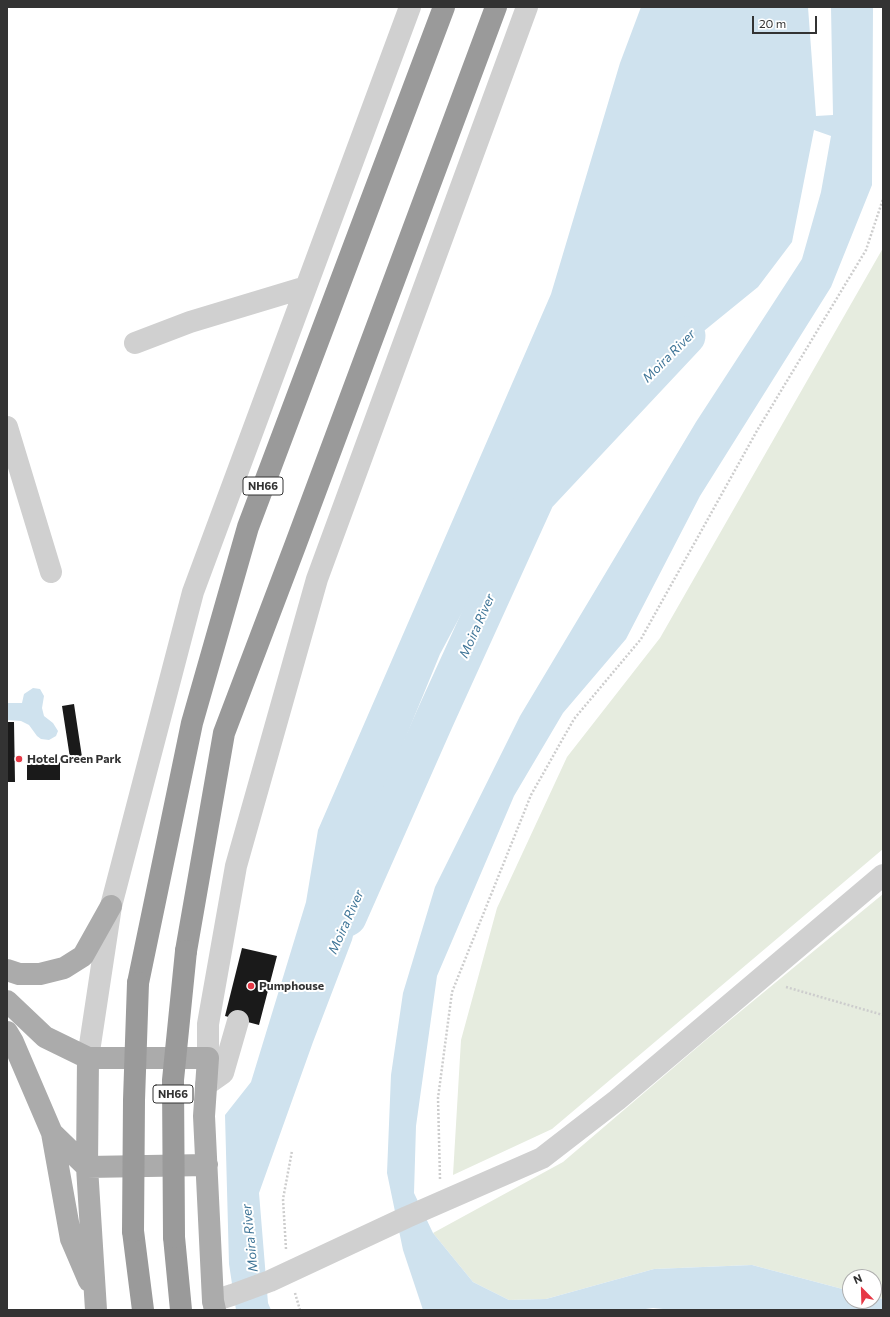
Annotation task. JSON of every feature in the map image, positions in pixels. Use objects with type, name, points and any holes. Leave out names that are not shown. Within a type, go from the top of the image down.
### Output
[{"type":"highway","name":"NH66","points":[[143,1310],[133,1231],[134,1100],[138,982],[192,723],[248,527],[444,7]]},
{"type":"highway","name":"NH66","points":[[182,1310],[174,1237],[173,1080],[186,951],[224,733],[496,7]]},
{"type":"main road","points":[[7,970],[19,974],[40,974],[64,968],[83,956],[111,906]]},
{"type":"main road","points":[[7,1001],[45,1037],[88,1058],[208,1058],[204,1116],[207,1165],[220,1302]]},
{"type":"main road","points":[[7,1032],[13,1042],[52,1133],[71,1239],[96,1303]]},
{"type":"main road","points":[[88,1058],[87,1167],[96,1303]]},
{"type":"main road","points":[[52,1133],[87,1167],[207,1165]]},
{"type":"street","points":[[88,1058],[111,906],[193,592],[410,7]]},
{"type":"street","points":[[208,1058],[208,1024],[236,866],[317,579],[527,7]]},
{"type":"street","points":[[135,343],[190,322],[306,286]]},
{"type":"street","points":[[7,427],[51,572]]},
{"type":"street","points":[[220,1302],[279,1277],[542,1158],[617,1100],[883,875]]},
{"type":"street","points":[[206,1085],[223,1073],[238,1021]]},
{"type":"path","points":[[440,1203],[438,1098],[452,992],[531,795],[574,719],[641,639],[758,430],[866,250],[883,199]]},
{"type":"path","points":[[760,980],[883,1015]]},
{"type":"path","points":[[292,1151],[283,1199],[279,1277],[300,1310]]},
{"type":"shaded area","points":[[883,248],[883,849],[552,1129],[453,1175],[461,1040],[497,908],[567,757],[660,638]]},
{"type":"shaded area","points":[[883,894],[883,1299],[882,1269],[842,1269],[842,1289],[752,1265],[654,1269],[546,1299],[509,1300],[473,1282],[433,1233],[563,1162],[707,1039]]},
{"type":"water","points":[[641,7],[808,7],[816,116],[833,115],[831,7],[873,7],[872,185],[831,287],[700,496],[626,639],[563,713],[514,796],[437,976],[416,1126],[414,1193],[433,1233],[473,1282],[509,1300],[546,1299],[654,1269],[752,1265],[842,1289],[842,1309],[882,1309],[882,1299],[883,1310],[673,1310],[653,1308],[638,1310],[423,1310],[403,1250],[387,1173],[391,1075],[403,993],[435,887],[520,716],[696,422],[802,259],[821,192],[831,136],[814,130],[792,242],[758,287],[603,413],[522,500],[440,654],[394,766],[352,940],[313,1042],[259,1193],[268,1303],[271,1310],[236,1310],[229,1264],[225,1115],[251,1082],[306,902],[318,830],[551,294],[620,63]]},
{"type":"water","points":[[33,688],[40,689],[44,696],[42,708],[44,716],[53,723],[58,731],[56,736],[49,740],[41,739],[29,725],[21,721],[7,720],[7,703],[22,703],[24,694]]},
{"type":"building","points":[[74,704],[82,757],[70,758],[62,706]]},
{"type":"building","points":[[7,722],[14,722],[15,782],[7,782]]},
{"type":"building","points":[[27,760],[60,760],[60,780],[27,780]]},
{"type":"building","name":"Pumphouse","points":[[242,948],[277,956],[259,1025],[225,1016]]},
{"type":"waterway","name":"Moira River","points":[[347,917],[435,718],[536,496],[686,336]]},
{"type":"place","name":"Hotel Green Park","points":[[19,759]]},
{"type":"place","name":"Pumphouse","points":[[251,986]]}]
